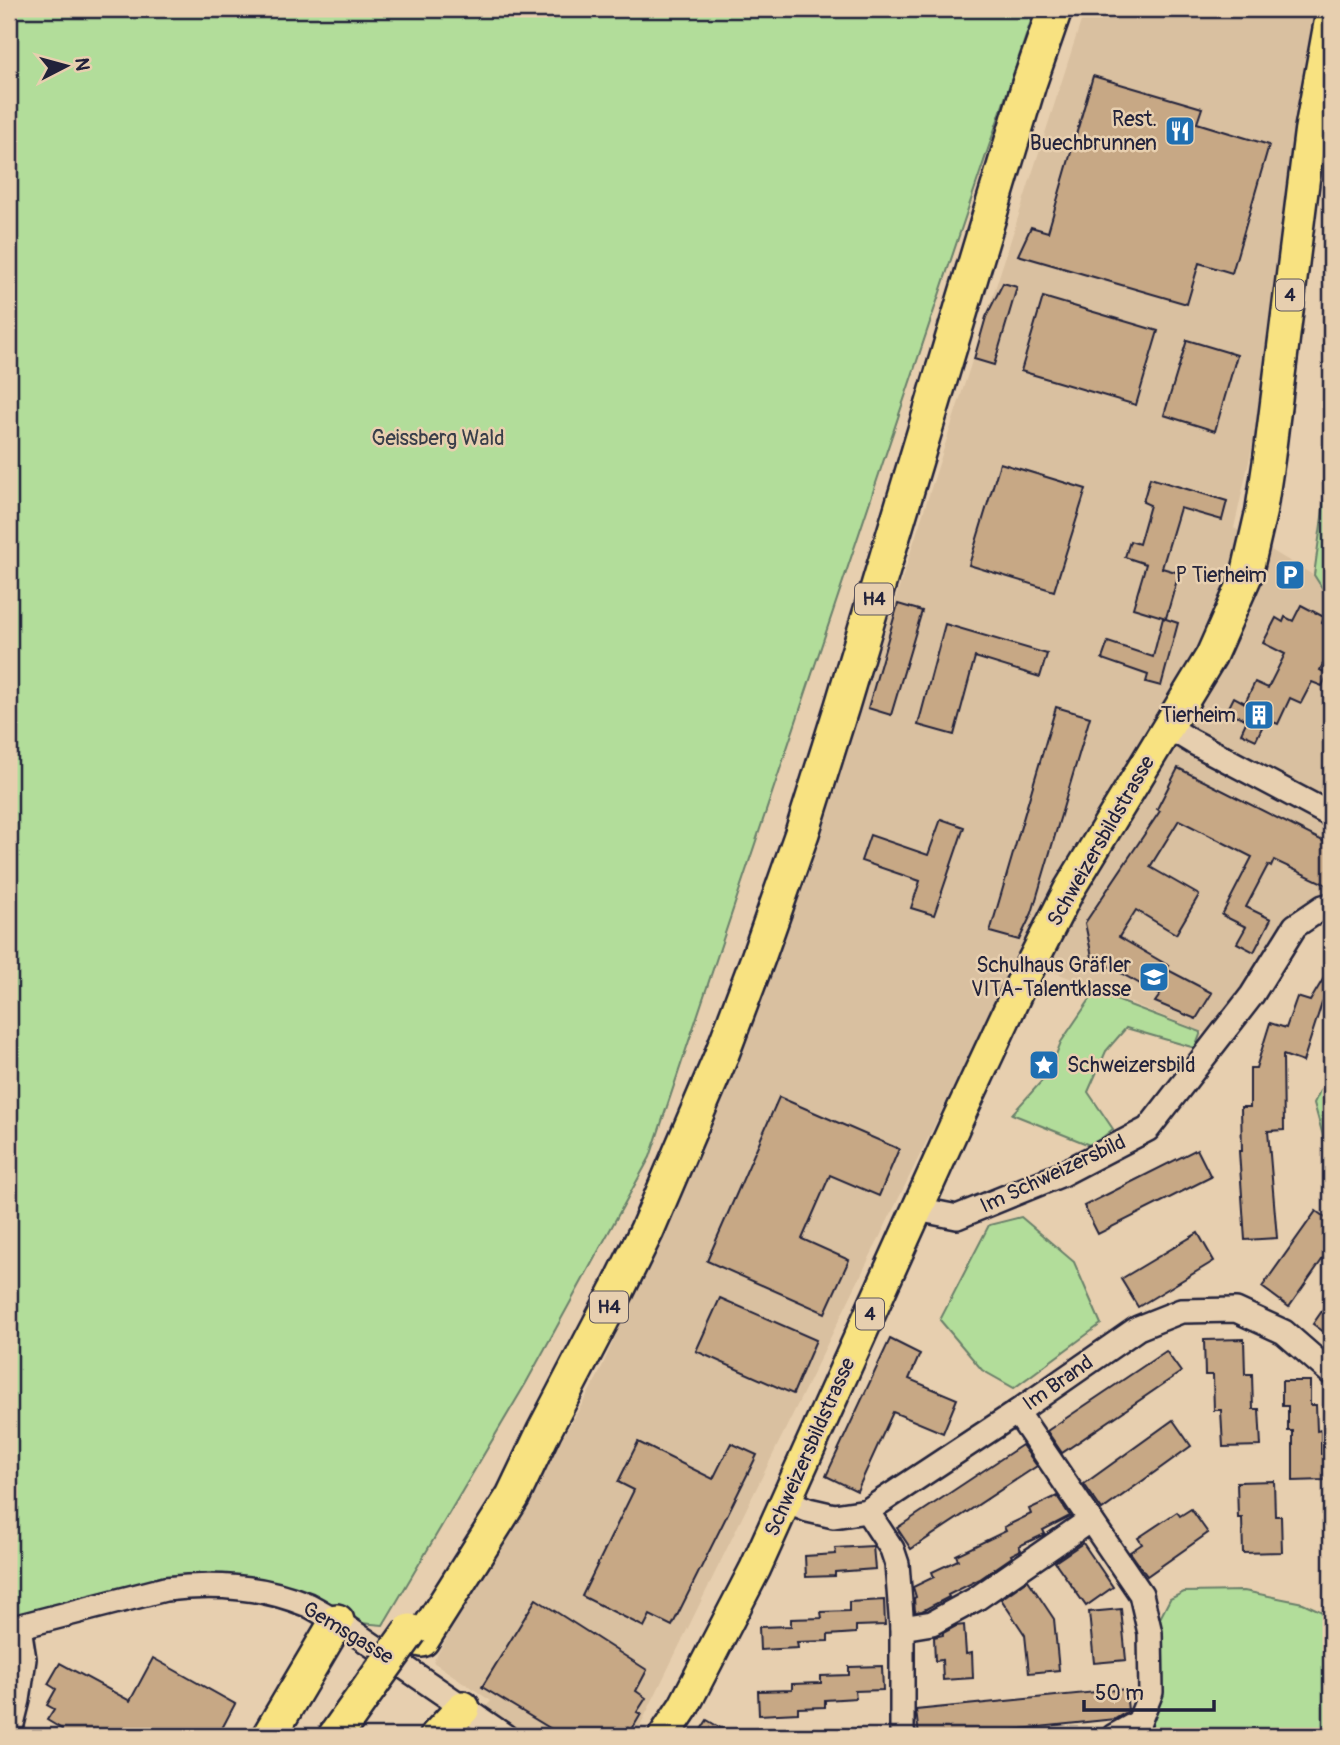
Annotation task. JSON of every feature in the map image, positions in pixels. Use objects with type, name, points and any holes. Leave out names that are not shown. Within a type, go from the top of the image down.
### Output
[{"type":"highway","name":"H4","points":[[355,1736],[380,1688],[513,1496],[617,1291],[720,1059],[758,958],[842,706],[1055,9]]},
{"type":"highway","points":[[269,1736],[337,1621]]},
{"type":"highway","name":"H4","points":[[335,1736],[380,1688]]},
{"type":"highway","points":[[437,1736],[463,1707]]},
{"type":"main road","name":"Schweizersbildstrasse","points":[[664,1736],[684,1706],[755,1569],[1021,984],[1070,888],[1211,656],[1246,578],[1261,512],[1310,131],[1331,15]]},
{"type":"street","points":[[1168,727],[1331,815]]},
{"type":"street","name":"Im Schweizersbild","points":[[917,1209],[957,1217],[1060,1175],[1148,1129],[1252,995],[1295,926],[1322,907],[1331,905]]},
{"type":"street","name":"Im Brand","points":[[786,1500],[808,1510],[834,1516],[867,1511],[1138,1328],[1181,1311],[1236,1310],[1284,1332],[1331,1373]]},
{"type":"street","points":[[1017,1412],[1141,1594],[1150,1633],[1151,1692],[1139,1722],[1114,1736]]},
{"type":"street","points":[[867,1511],[892,1549],[897,1564],[902,1628],[901,1695],[904,1736]]},
{"type":"street","points":[[902,1628],[932,1623],[976,1599],[1090,1520]]},
{"type":"street","name":"Gemsgasse","points":[[14,1628],[165,1589],[190,1586],[253,1589],[310,1606],[337,1621],[505,1736]]},
{"type":"street","points":[[9,1736],[24,1659],[14,1628]]},
{"type":"shaded area","name":"Schweizersbild","points":[[1085,9],[1320,9],[1257,426],[1234,528],[1313,575],[1331,606],[1331,898],[1285,923],[1211,1035],[1017,957],[635,1736],[460,1736],[491,1701],[433,1662],[597,1378],[698,1150],[812,859]]},
{"type":"green space","name":"Geissberg Wald","points":[[9,9],[1035,9],[650,1157],[526,1383],[383,1625],[337,1621],[219,1586],[9,1629]]},
{"type":"green space","points":[[1331,452],[1331,602],[1314,575]]},
{"type":"green space","points":[[1095,992],[1201,1032],[1195,1048],[1126,1028],[1106,1051],[1088,1092],[1113,1129],[1092,1146],[1012,1114],[1049,1073],[1061,1042]]},
{"type":"green space","points":[[1331,1068],[1331,1165],[1314,1103]]},
{"type":"green space","points":[[1021,1217],[1074,1262],[1101,1324],[1014,1388],[982,1370],[940,1320],[989,1225]]},
{"type":"green space","points":[[1244,1591],[1303,1603],[1331,1616],[1331,1736],[1142,1736],[1158,1693],[1157,1624],[1170,1599],[1184,1592]]},
{"type":"building","points":[[1093,76],[1202,108],[1197,123],[1269,145],[1232,273],[1199,263],[1187,304],[1018,255],[1031,227],[1048,232]]},
{"type":"building","points":[[1003,283],[1017,287],[994,365],[974,359],[986,317]]},
{"type":"building","points":[[1043,297],[1158,331],[1136,405],[1021,371]]},
{"type":"building","points":[[1187,340],[1237,355],[1215,431],[1164,415]]},
{"type":"building","points":[[1000,463],[1086,489],[1054,591],[969,565]]},
{"type":"building","points":[[1150,478],[1227,501],[1222,520],[1180,508],[1162,568],[1179,573],[1166,618],[1133,608],[1146,564],[1125,557],[1130,541],[1139,544],[1150,505],[1143,502]]},
{"type":"building","points":[[898,604],[922,611],[891,715],[868,708]]},
{"type":"building","points":[[1301,605],[1324,617],[1322,623],[1331,628],[1331,647],[1320,670],[1328,674],[1322,686],[1312,682],[1301,703],[1290,698],[1278,724],[1266,719],[1256,740],[1241,733],[1247,720],[1227,711],[1234,697],[1245,703],[1255,682],[1268,688],[1285,654],[1263,643],[1276,618],[1283,622],[1285,617],[1293,621]]},
{"type":"building","points":[[1163,618],[1178,623],[1161,686],[1146,682],[1148,675],[1102,659],[1108,642],[1153,657]]},
{"type":"building","points":[[945,624],[1047,654],[1040,677],[975,657],[954,735],[918,725]]},
{"type":"building","points":[[1056,707],[1090,717],[1032,913],[1019,940],[990,932]]},
{"type":"building","points":[[1178,768],[1331,845],[1331,887],[1274,860],[1271,867],[1268,865],[1246,907],[1271,919],[1254,952],[1237,943],[1246,927],[1222,915],[1252,857],[1179,820],[1150,867],[1199,895],[1176,934],[1136,910],[1119,937],[1169,966],[1166,969],[1212,993],[1196,1019],[1155,1002],[1160,995],[1092,957],[1085,923],[1160,811],[1157,809]]},
{"type":"building","points":[[941,819],[964,827],[934,915],[911,908],[920,881],[861,861],[870,835],[928,855]]},
{"type":"building","points":[[1325,976],[1330,978],[1303,1062],[1283,1055],[1284,1130],[1268,1131],[1277,1238],[1245,1240],[1239,1151],[1242,1151],[1241,1107],[1250,1107],[1250,1068],[1256,1068],[1270,1023],[1286,1028],[1297,997],[1310,1001]]},
{"type":"building","points":[[779,1097],[899,1149],[879,1196],[830,1175],[802,1239],[849,1260],[825,1313],[707,1261]]},
{"type":"building","points":[[1197,1149],[1211,1177],[1098,1234],[1084,1206]]},
{"type":"building","points":[[1316,1211],[1331,1222],[1331,1247],[1289,1307],[1262,1287]]},
{"type":"building","points":[[1198,1233],[1214,1261],[1138,1307],[1121,1279]]},
{"type":"building","points":[[720,1298],[816,1340],[793,1394],[696,1351]]},
{"type":"building","points":[[1331,1298],[1331,1337],[1313,1324]]},
{"type":"building","points":[[890,1339],[920,1354],[909,1379],[957,1399],[943,1433],[893,1412],[857,1491],[826,1476]]},
{"type":"building","points":[[1244,1339],[1245,1374],[1252,1374],[1253,1409],[1259,1409],[1261,1446],[1223,1447],[1221,1410],[1214,1410],[1213,1375],[1205,1375],[1204,1340]]},
{"type":"building","points":[[1166,1351],[1181,1372],[1062,1453],[1047,1431]]},
{"type":"building","points":[[1282,1381],[1310,1381],[1310,1405],[1316,1405],[1317,1431],[1321,1430],[1325,1480],[1293,1481],[1293,1431],[1288,1431],[1288,1406],[1282,1406]]},
{"type":"building","points":[[1173,1420],[1191,1446],[1102,1510],[1084,1484]]},
{"type":"building","points":[[638,1442],[713,1479],[731,1443],[757,1455],[672,1626],[650,1615],[644,1627],[582,1596],[634,1490],[618,1482]]},
{"type":"building","points":[[1022,1445],[1037,1466],[911,1549],[897,1528]]},
{"type":"building","points":[[1274,1481],[1275,1516],[1281,1516],[1282,1552],[1243,1553],[1237,1482]]},
{"type":"building","points":[[1057,1496],[1070,1516],[1043,1530],[1045,1534],[1019,1546],[1021,1550],[980,1579],[922,1611],[915,1612],[916,1597],[913,1587],[934,1577],[932,1572],[958,1560],[956,1555],[1006,1531],[1004,1527],[1031,1514],[1029,1509]]},
{"type":"building","points":[[1191,1509],[1208,1533],[1147,1576],[1130,1552],[1142,1544],[1138,1538],[1177,1512],[1180,1516]]},
{"type":"building","points":[[1083,1543],[1113,1587],[1086,1606],[1055,1562]]},
{"type":"building","points":[[873,1546],[875,1569],[835,1572],[835,1576],[806,1577],[805,1556],[836,1554],[835,1548]]},
{"type":"building","points":[[1028,1580],[1054,1619],[1059,1670],[1029,1673],[1025,1635],[1001,1599]]},
{"type":"building","points":[[536,1599],[647,1670],[636,1691],[646,1698],[637,1712],[641,1714],[631,1731],[628,1728],[623,1736],[563,1736],[482,1687]]},
{"type":"building","points":[[884,1600],[885,1625],[856,1626],[856,1633],[828,1635],[828,1641],[797,1642],[798,1648],[760,1650],[759,1627],[791,1626],[791,1619],[822,1618],[821,1612],[849,1611],[849,1602]]},
{"type":"building","points":[[1121,1609],[1126,1660],[1094,1663],[1089,1612]]},
{"type":"building","points":[[964,1625],[966,1654],[972,1653],[973,1678],[943,1680],[942,1660],[935,1661],[934,1637]]},
{"type":"building","points":[[153,1658],[235,1704],[218,1736],[58,1736],[62,1729],[47,1720],[54,1709],[47,1705],[56,1689],[48,1684],[60,1663],[130,1701]]},
{"type":"building","points":[[882,1666],[883,1690],[855,1691],[856,1698],[825,1700],[825,1707],[798,1708],[798,1713],[759,1715],[758,1691],[792,1690],[792,1684],[821,1683],[821,1676],[849,1675],[849,1667]]},
{"type":"building","points":[[1126,1689],[1128,1711],[1115,1719],[954,1736],[919,1736],[916,1710]]},
{"type":"building","points":[[707,1720],[734,1736],[697,1736]]},
{"type":"place","name":"Rest. Buechbrunnen","points":[[1180,131]]},
{"type":"place","name":"P Tierheim","points":[[1290,575]]},
{"type":"place","name":"Tierheim","points":[[1259,715]]},
{"type":"place","name":"Schulhaus Gräfler VITA-Talentklasse","points":[[1154,977]]},
{"type":"place","name":"Schweizersbild","points":[[1044,1065]]}]
